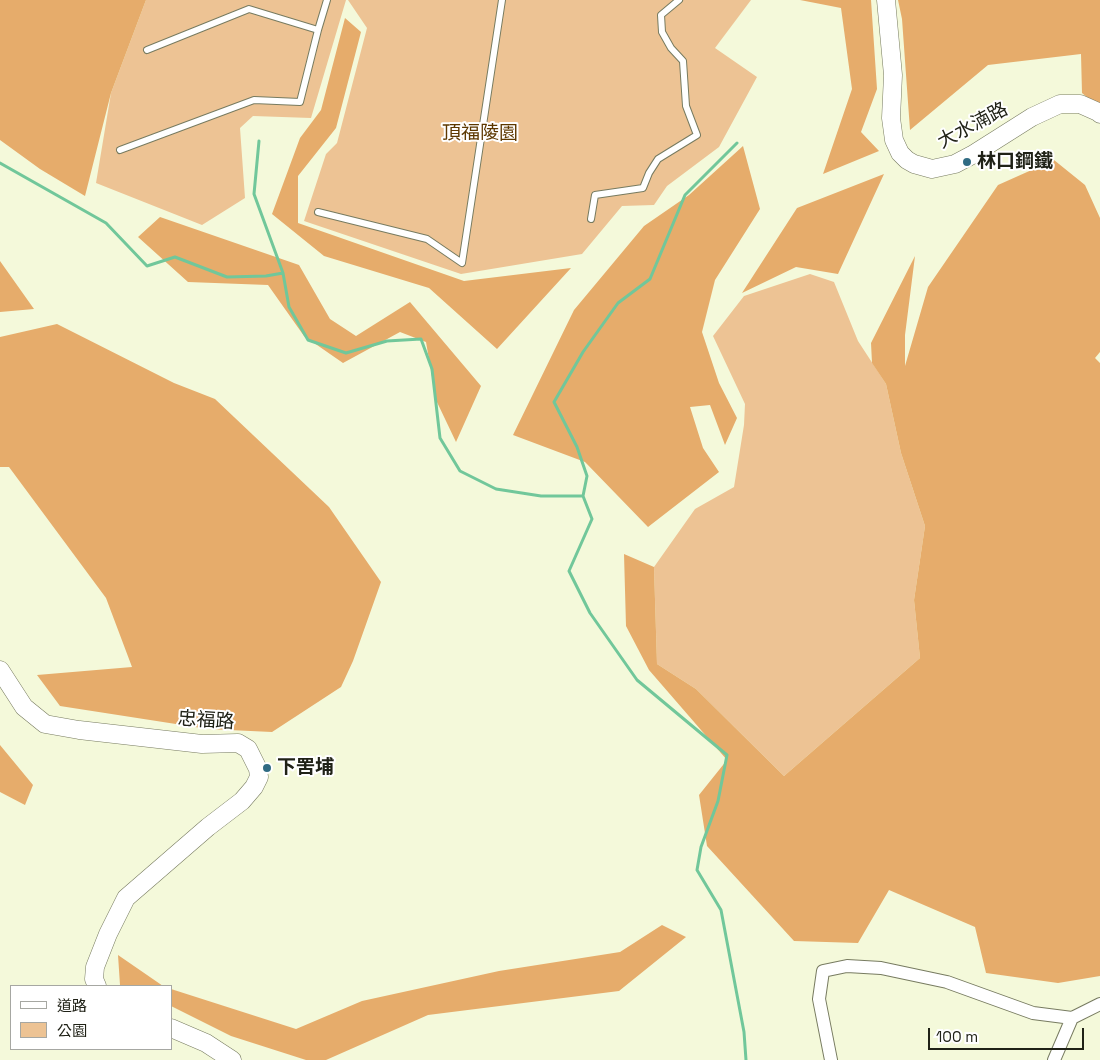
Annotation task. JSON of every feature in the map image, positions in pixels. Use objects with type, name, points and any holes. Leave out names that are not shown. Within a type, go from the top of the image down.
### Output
[{"type":"street","name":"大水湳路","points":[[886,0],[893,75],[892,118],[894,140],[900,153],[914,164],[932,169],[955,164],[1032,117],[1060,104],[1080,104],[1100,114]]},
{"type":"street","name":"忠福路","points":[[0,670],[24,707],[45,724],[79,730],[202,744],[238,743],[248,749],[258,769],[258,777],[254,787],[242,801],[208,827],[126,898],[108,934],[96,966],[94,979],[97,985]]},
{"type":"street","points":[[831,1060],[818,999],[823,971],[847,966],[881,968],[947,982],[1033,1013],[1072,1018],[1100,1004]]},
{"type":"street","points":[[1054,1060],[1072,1018]]},
{"type":"street","points":[[172,1028],[206,1043],[232,1060]]},
{"type":"lane","points":[[120,150],[254,100],[300,102],[327,0]]},
{"type":"lane","points":[[318,212],[427,239],[462,263],[502,0]]},
{"type":"lane","points":[[591,219],[595,195],[643,188],[648,173],[658,159],[698,135],[686,106],[682,61],[671,48],[662,32],[661,16],[680,0]]},
{"type":"lane","points":[[147,50],[249,9],[318,30]]},
{"type":"green space","points":[[146,0],[346,0],[311,118],[253,116],[240,128],[245,198],[202,225],[96,183],[111,93]]},
{"type":"green space","name":"頂福陵園","points":[[348,0],[751,0],[715,48],[757,77],[719,147],[667,186],[654,205],[622,206],[582,254],[461,274],[304,221],[326,154],[337,143],[367,28]]},
{"type":"green space","points":[[810,274],[834,282],[858,341],[886,384],[901,453],[925,526],[914,600],[920,658],[784,776],[696,689],[657,664],[654,567],[695,509],[734,487],[744,425],[745,404],[713,336],[744,296]]},
{"type":"shaded area","points":[[0,0],[146,0],[111,93],[85,196],[40,169],[0,140]]},
{"type":"shaded area","points":[[800,0],[871,0],[877,89],[861,132],[879,151],[823,174],[852,89],[841,8]]},
{"type":"shaded area","points":[[898,0],[1100,0],[1100,108],[1082,93],[1081,54],[988,65],[910,130],[902,19]]},
{"type":"shaded area","points":[[345,18],[361,32],[336,128],[298,176],[298,223],[464,281],[571,268],[497,349],[429,288],[324,256],[272,214],[300,138],[321,110]]},
{"type":"shaded area","points":[[743,146],[760,209],[715,280],[702,332],[719,383],[737,418],[725,445],[710,405],[690,407],[703,448],[719,472],[648,527],[585,462],[513,435],[574,310],[644,226],[689,195]]},
{"type":"shaded area","points":[[1054,160],[1085,185],[1100,218],[1100,352],[1095,358],[1100,363],[1100,976],[1058,983],[986,973],[975,927],[889,890],[858,943],[794,941],[707,846],[699,795],[727,760],[649,670],[626,626],[624,554],[654,567],[657,664],[696,689],[784,776],[920,658],[914,600],[925,526],[901,453],[886,384],[872,363],[871,343],[915,256],[905,335],[905,366],[928,287],[998,185]]},
{"type":"shaded area","points":[[884,174],[838,274],[796,267],[742,293],[797,208]]},
{"type":"shaded area","points":[[160,217],[299,265],[330,319],[356,336],[410,302],[481,386],[456,442],[436,400],[426,342],[400,332],[343,363],[304,336],[268,285],[188,282],[138,237]]},
{"type":"shaded area","points":[[0,261],[34,309],[0,312]]},
{"type":"shaded area","points":[[57,324],[174,383],[215,399],[329,507],[381,582],[353,661],[341,687],[272,732],[208,729],[60,706],[37,675],[132,667],[106,598],[9,467],[0,467],[0,337]]},
{"type":"shaded area","points":[[0,745],[33,785],[25,805],[0,792]]},
{"type":"shaded area","points":[[662,925],[686,937],[619,991],[428,1015],[326,1060],[306,1060],[231,1036],[172,1006],[172,989],[296,1029],[362,1001],[499,971],[620,952]]},
{"type":"shaded area","points":[[118,955],[162,985],[120,985]]},
{"type":"waterway","points":[[259,141],[254,194],[283,273]]},
{"type":"waterway","points":[[583,496],[587,476],[577,447],[554,402],[583,352],[618,303],[650,279],[685,195],[737,143]]},
{"type":"waterway","points":[[0,163],[106,223],[147,266],[175,257],[227,277],[266,276],[283,273],[289,307],[308,340],[346,353],[387,341],[421,339],[432,369],[440,438],[460,471],[496,489],[541,496],[583,496],[592,519],[569,571],[590,613],[637,680],[727,755],[718,801],[701,847],[697,870],[721,910],[744,1032],[746,1060]]},
{"type":"place","name":"林口鋼鐵","points":[[967,162]]},
{"type":"place","name":"下罟埔","points":[[267,768]]}]
